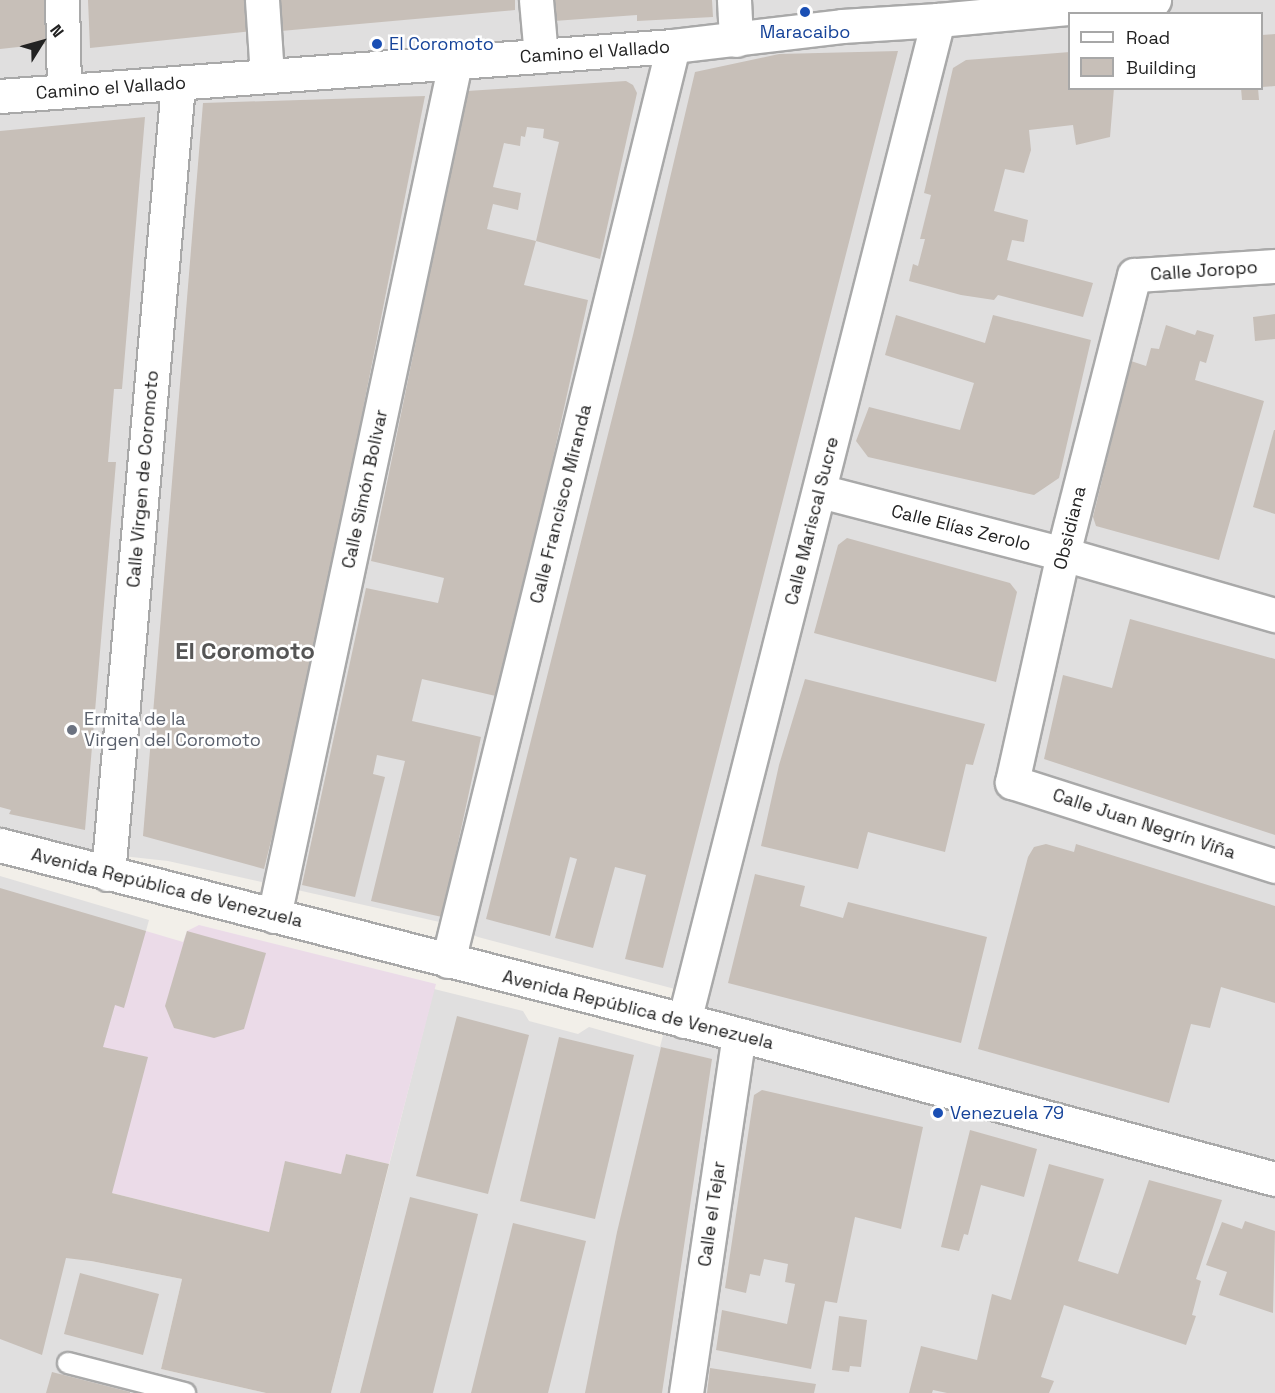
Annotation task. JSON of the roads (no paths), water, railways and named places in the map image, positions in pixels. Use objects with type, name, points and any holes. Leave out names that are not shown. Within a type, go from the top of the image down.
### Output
[{"type":"street","points":[[62,0],[64,90]]},
{"type":"street","points":[[262,0],[267,75]]},
{"type":"street","points":[[536,0],[541,56]]},
{"type":"street","points":[[734,0],[736,40]]},
{"type":"street","name":"Camino el Vallado","points":[[0,96],[64,90],[178,85],[267,75],[673,46],[954,12],[1154,0]]},
{"type":"street","name":"Calle Mariscal Sucre","points":[[684,1021],[820,491],[954,12]]},
{"type":"street","name":"Calle Francisco Miranda","points":[[448,961],[673,46]]},
{"type":"street","name":"Calle Simón Bolivar","points":[[274,916],[455,63]]},
{"type":"street","name":"Calle Virgen de Coromoto","points":[[108,874],[178,85]]},
{"type":"street","name":"Calle Joropo","points":[[1134,275],[1275,266]]},
{"type":"street","name":"Obsidiana","points":[[1012,782],[1063,554],[1134,275]]},
{"type":"street","name":"Calle Elías Zerolo","points":[[820,491],[1063,554],[1275,615]]},
{"type":"street","name":"Calle Juan Negrín Viña","points":[[1012,782],[1275,866]]},
{"type":"street","name":"Avenida República de Venezuela","points":[[0,844],[108,874],[739,1035],[1275,1179]]},
{"type":"street","name":"Calle el Tejar","points":[[686,1393],[739,1035]]},
{"type":"lane","points":[[68,1363],[185,1393]]},
{"type":"place","name":"Maracaibo","points":[[805,12]]},
{"type":"place","name":"El Coromoto","points":[[377,44]]},
{"type":"place","name":"Ermita de la Virgen del Coromoto","points":[[72,730]]},
{"type":"place","name":"Venezuela 79","points":[[938,1113]]},
{"type":"district","name":"El Coromoto","points":[[245,651]]}]
